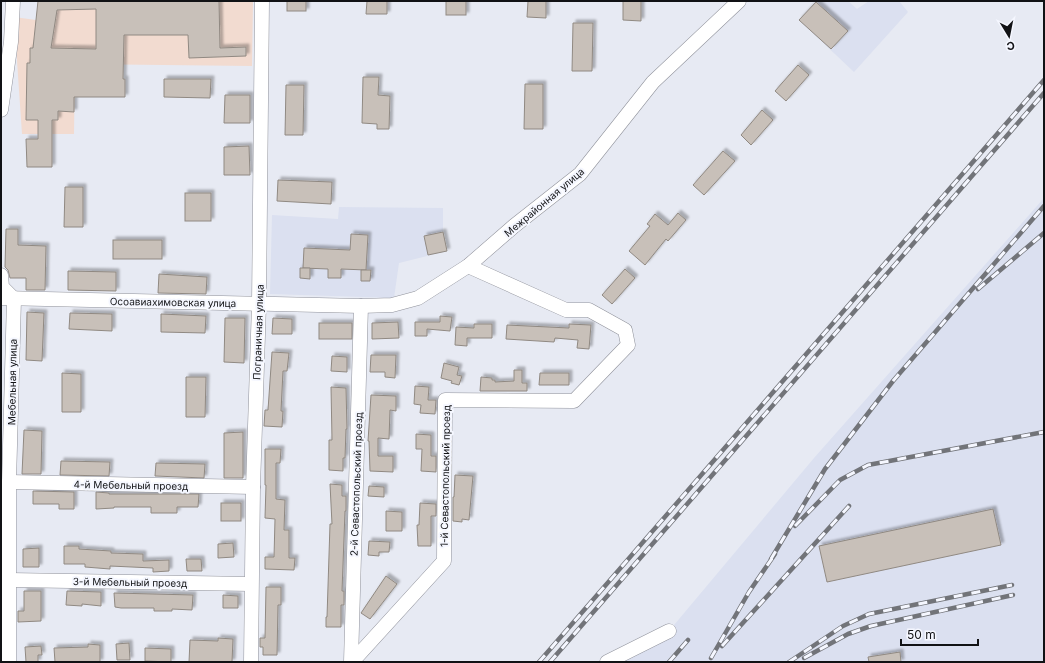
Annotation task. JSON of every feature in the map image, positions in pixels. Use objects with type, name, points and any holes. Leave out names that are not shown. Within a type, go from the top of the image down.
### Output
[{"type":"street","points":[[1,110],[11,42],[13,1]]},
{"type":"street","name":"Пограничная улица","points":[[251,662],[253,487],[259,304],[262,1]]},
{"type":"street","name":"Межрайонная улица","points":[[392,305],[418,298],[468,266],[514,226],[580,174],[653,82],[739,1]]},
{"type":"street","name":"1-й Севастопольский проезд","points":[[351,662],[444,562],[446,400],[574,402],[628,345],[625,330],[589,310],[566,310],[468,266]]},
{"type":"street","points":[[1,275],[2,287],[7,298]]},
{"type":"street","name":"Осоавиахимовская улица","points":[[7,298],[361,306],[392,305]]},
{"type":"street","name":"Мебельная улица","points":[[7,298],[10,580],[9,662]]},
{"type":"street","name":"2-й Севастопольский проезд","points":[[351,662],[361,306]]},
{"type":"street","name":"4-й Мебельный проезд","points":[[9,482],[253,487]]},
{"type":"street","name":"3-й Мебельный проезд","points":[[10,580],[251,584]]},
{"type":"street","points":[[607,662],[669,631]]},
{"type":"shaded area","points":[[38,1],[253,1],[252,66],[75,64],[74,134],[22,134],[14,17],[36,20]]},
{"type":"shaded area","points":[[816,1],[848,1],[857,9],[869,1],[899,1],[908,12],[854,72],[799,20]]},
{"type":"shaded area","points":[[1044,198],[1044,662],[607,662],[669,631],[814,458]]},
{"type":"shaded area","points":[[339,207],[443,208],[443,232],[447,251],[399,263],[394,298],[270,294],[272,215],[338,219]]},
{"type":"building","points":[[38,1],[219,1],[220,48],[246,47],[246,56],[189,58],[188,35],[124,35],[123,79],[125,79],[125,97],[74,97],[74,112],[58,111],[58,120],[52,120],[52,167],[27,167],[26,139],[38,139],[38,120],[26,120],[27,63],[30,63],[30,48],[33,48]],"holes":[[[96,9],[96,49],[51,48],[57,10]]]},
{"type":"building","points":[[287,1],[306,1],[306,11],[287,11]]},
{"type":"building","points":[[367,1],[387,1],[387,14],[366,14]]},
{"type":"building","points":[[446,1],[466,1],[466,15],[446,15]]},
{"type":"building","points":[[528,1],[546,1],[546,18],[527,17]]},
{"type":"building","points":[[623,1],[641,1],[641,21],[623,20]]},
{"type":"building","points":[[816,2],[848,31],[831,49],[799,20]]},
{"type":"building","points":[[573,23],[593,23],[592,71],[572,71]]},
{"type":"building","points":[[798,65],[809,75],[786,101],[775,91]]},
{"type":"building","points":[[363,77],[379,77],[378,95],[390,96],[389,129],[377,129],[377,124],[362,123]]},
{"type":"building","points":[[164,79],[211,79],[210,98],[164,97]]},
{"type":"building","points":[[525,84],[543,84],[543,129],[524,129]]},
{"type":"building","points":[[286,85],[304,85],[303,135],[285,135]]},
{"type":"building","points":[[225,95],[250,95],[250,123],[224,123]]},
{"type":"building","points":[[762,110],[773,120],[751,145],[741,135]]},
{"type":"building","points":[[249,146],[250,175],[224,175],[224,147]]},
{"type":"building","points":[[723,151],[735,161],[704,195],[693,185]]},
{"type":"building","points":[[278,180],[332,182],[331,204],[277,201]]},
{"type":"building","points":[[65,187],[83,187],[83,227],[64,227]]},
{"type":"building","points":[[185,193],[211,193],[211,221],[185,221]]},
{"type":"building","points":[[678,213],[686,220],[668,241],[666,239],[645,265],[629,251],[650,226],[647,224],[655,214],[668,225]]},
{"type":"building","points":[[6,229],[18,229],[18,245],[46,246],[45,290],[26,290],[26,278],[10,278],[8,270],[5,267]]},
{"type":"building","points":[[443,232],[447,251],[428,255],[424,236]]},
{"type":"building","points":[[351,234],[368,235],[366,270],[341,269],[341,278],[328,278],[328,269],[303,268],[304,248],[350,250]]},
{"type":"building","points":[[113,240],[162,240],[162,259],[113,259]]},
{"type":"building","points":[[300,268],[310,268],[310,279],[300,278]]},
{"type":"building","points":[[625,269],[635,278],[612,304],[602,295]]},
{"type":"building","points":[[361,270],[371,270],[370,281],[361,281]]},
{"type":"building","points":[[68,271],[116,272],[116,291],[68,290]]},
{"type":"building","points":[[159,274],[207,277],[206,294],[158,293]]},
{"type":"building","points":[[27,312],[44,313],[42,361],[26,360]]},
{"type":"building","points":[[70,313],[112,314],[112,331],[69,329]]},
{"type":"building","points":[[161,314],[206,316],[205,333],[161,332]]},
{"type":"building","points":[[440,316],[452,317],[450,331],[427,329],[427,336],[415,336],[415,322],[440,322]]},
{"type":"building","points":[[225,318],[245,318],[244,363],[224,362]]},
{"type":"building","points":[[273,318],[292,319],[292,334],[272,334]]},
{"type":"building","points":[[398,322],[399,338],[372,339],[372,323]]},
{"type":"building","points":[[319,323],[352,323],[352,339],[319,339]]},
{"type":"building","points":[[474,324],[492,324],[492,338],[467,338],[467,346],[455,345],[456,327],[474,328]]},
{"type":"building","points":[[569,324],[591,325],[589,349],[577,348],[578,340],[555,338],[554,342],[506,339],[507,325],[569,328]]},
{"type":"building","points":[[272,352],[289,353],[287,371],[283,371],[281,411],[283,411],[282,427],[264,426],[265,410],[268,410]]},
{"type":"building","points":[[371,355],[396,355],[395,378],[385,377],[385,372],[370,372]]},
{"type":"building","points":[[332,356],[347,357],[347,372],[331,371]]},
{"type":"building","points":[[444,363],[459,367],[457,375],[462,376],[459,385],[441,378]]},
{"type":"building","points":[[514,370],[522,370],[522,383],[527,383],[527,391],[480,391],[481,377],[492,378],[495,382],[514,381]]},
{"type":"building","points":[[62,373],[81,374],[81,412],[62,412]]},
{"type":"building","points":[[540,373],[569,373],[569,385],[539,385]]},
{"type":"building","points":[[186,377],[206,377],[205,417],[186,417]]},
{"type":"building","points":[[415,386],[429,387],[428,400],[436,400],[435,414],[420,413],[421,405],[414,404]]},
{"type":"building","points":[[331,387],[346,388],[347,429],[345,458],[343,458],[343,471],[329,470],[329,440],[332,440]]},
{"type":"building","points":[[371,395],[396,396],[396,411],[390,410],[389,439],[378,438],[378,456],[393,456],[393,472],[370,471],[368,441]]},
{"type":"building","points":[[24,430],[42,431],[41,474],[22,474]]},
{"type":"building","points":[[243,432],[243,478],[224,478],[224,433]]},
{"type":"building","points":[[416,434],[431,435],[431,456],[436,456],[436,472],[421,471],[422,449],[416,449]]},
{"type":"building","points":[[265,449],[281,449],[280,463],[276,463],[276,499],[285,500],[284,530],[289,530],[289,558],[295,558],[294,570],[265,569],[265,557],[274,557],[275,519],[265,518]]},
{"type":"building","points":[[61,461],[110,462],[109,476],[60,475]]},
{"type":"building","points":[[156,463],[205,464],[204,478],[155,476]]},
{"type":"building","points":[[455,475],[473,476],[469,520],[462,519],[462,522],[453,521]]},
{"type":"building","points":[[330,484],[342,485],[342,496],[346,496],[342,591],[344,591],[344,605],[341,605],[341,627],[326,627],[330,524],[332,524]]},
{"type":"building","points":[[369,486],[384,487],[384,497],[368,496]]},
{"type":"building","points":[[33,491],[74,492],[74,509],[59,509],[59,504],[33,504]]},
{"type":"building","points":[[96,492],[109,494],[199,494],[198,507],[177,507],[177,513],[151,513],[151,507],[114,507],[96,509]]},
{"type":"building","points":[[221,503],[241,503],[241,521],[221,521]]},
{"type":"building","points":[[420,503],[436,504],[436,516],[431,516],[431,546],[418,546],[417,525],[419,525]]},
{"type":"building","points":[[993,509],[1001,545],[827,582],[819,546]]},
{"type":"building","points":[[386,511],[402,512],[402,531],[386,531]]},
{"type":"building","points":[[369,541],[390,542],[389,552],[379,552],[379,556],[368,555]]},
{"type":"building","points":[[233,543],[234,557],[218,558],[218,544]]},
{"type":"building","points":[[64,546],[79,546],[79,549],[111,551],[111,553],[143,554],[143,561],[169,560],[169,571],[153,572],[153,568],[110,566],[110,569],[85,567],[85,564],[64,564]]},
{"type":"building","points":[[39,548],[39,567],[23,567],[23,549]]},
{"type":"building","points":[[186,559],[201,559],[202,571],[187,571]]},
{"type":"building","points":[[386,576],[397,584],[370,619],[361,613]]},
{"type":"building","points":[[266,587],[281,587],[281,605],[278,605],[277,655],[263,655],[263,647],[260,647],[260,638],[265,638]]},
{"type":"building","points":[[24,591],[41,591],[41,621],[18,622],[18,611],[24,611]]},
{"type":"building","points":[[67,591],[101,592],[101,606],[82,604],[82,606],[66,605]]},
{"type":"building","points":[[114,593],[193,595],[192,610],[172,609],[172,611],[154,611],[154,608],[115,607]]},
{"type":"building","points":[[223,595],[238,596],[238,608],[223,608]]},
{"type":"building","points":[[218,638],[233,639],[232,662],[189,662],[190,640],[218,641]]},
{"type":"building","points":[[129,643],[130,660],[117,660],[116,644]]},
{"type":"building","points":[[88,644],[100,645],[100,662],[55,662],[54,648],[88,647]]},
{"type":"building","points":[[41,646],[42,655],[38,655],[38,662],[26,662],[25,647]]},
{"type":"building","points":[[145,648],[171,649],[171,662],[145,661]]},
{"type":"building","points":[[900,652],[901,662],[869,662],[868,657]]},
{"type":"railway","points":[[539,662],[1044,80]]},
{"type":"railway","points":[[550,662],[1044,93]]},
{"type":"railway","points":[[771,559],[825,469],[893,381],[1044,206]]},
{"type":"railway","points":[[978,289],[1044,233]]},
{"type":"railway","points":[[795,526],[840,480],[868,465],[1044,432]]},
{"type":"railway","points":[[722,646],[849,506]]},
{"type":"railway","points":[[711,658],[749,592],[775,554]]},
{"type":"railway","points":[[789,662],[843,626],[869,614],[1012,585]]},
{"type":"railway","points":[[804,658],[848,634],[871,626],[1013,595]]},
{"type":"railway","points":[[669,662],[688,640]]}]
